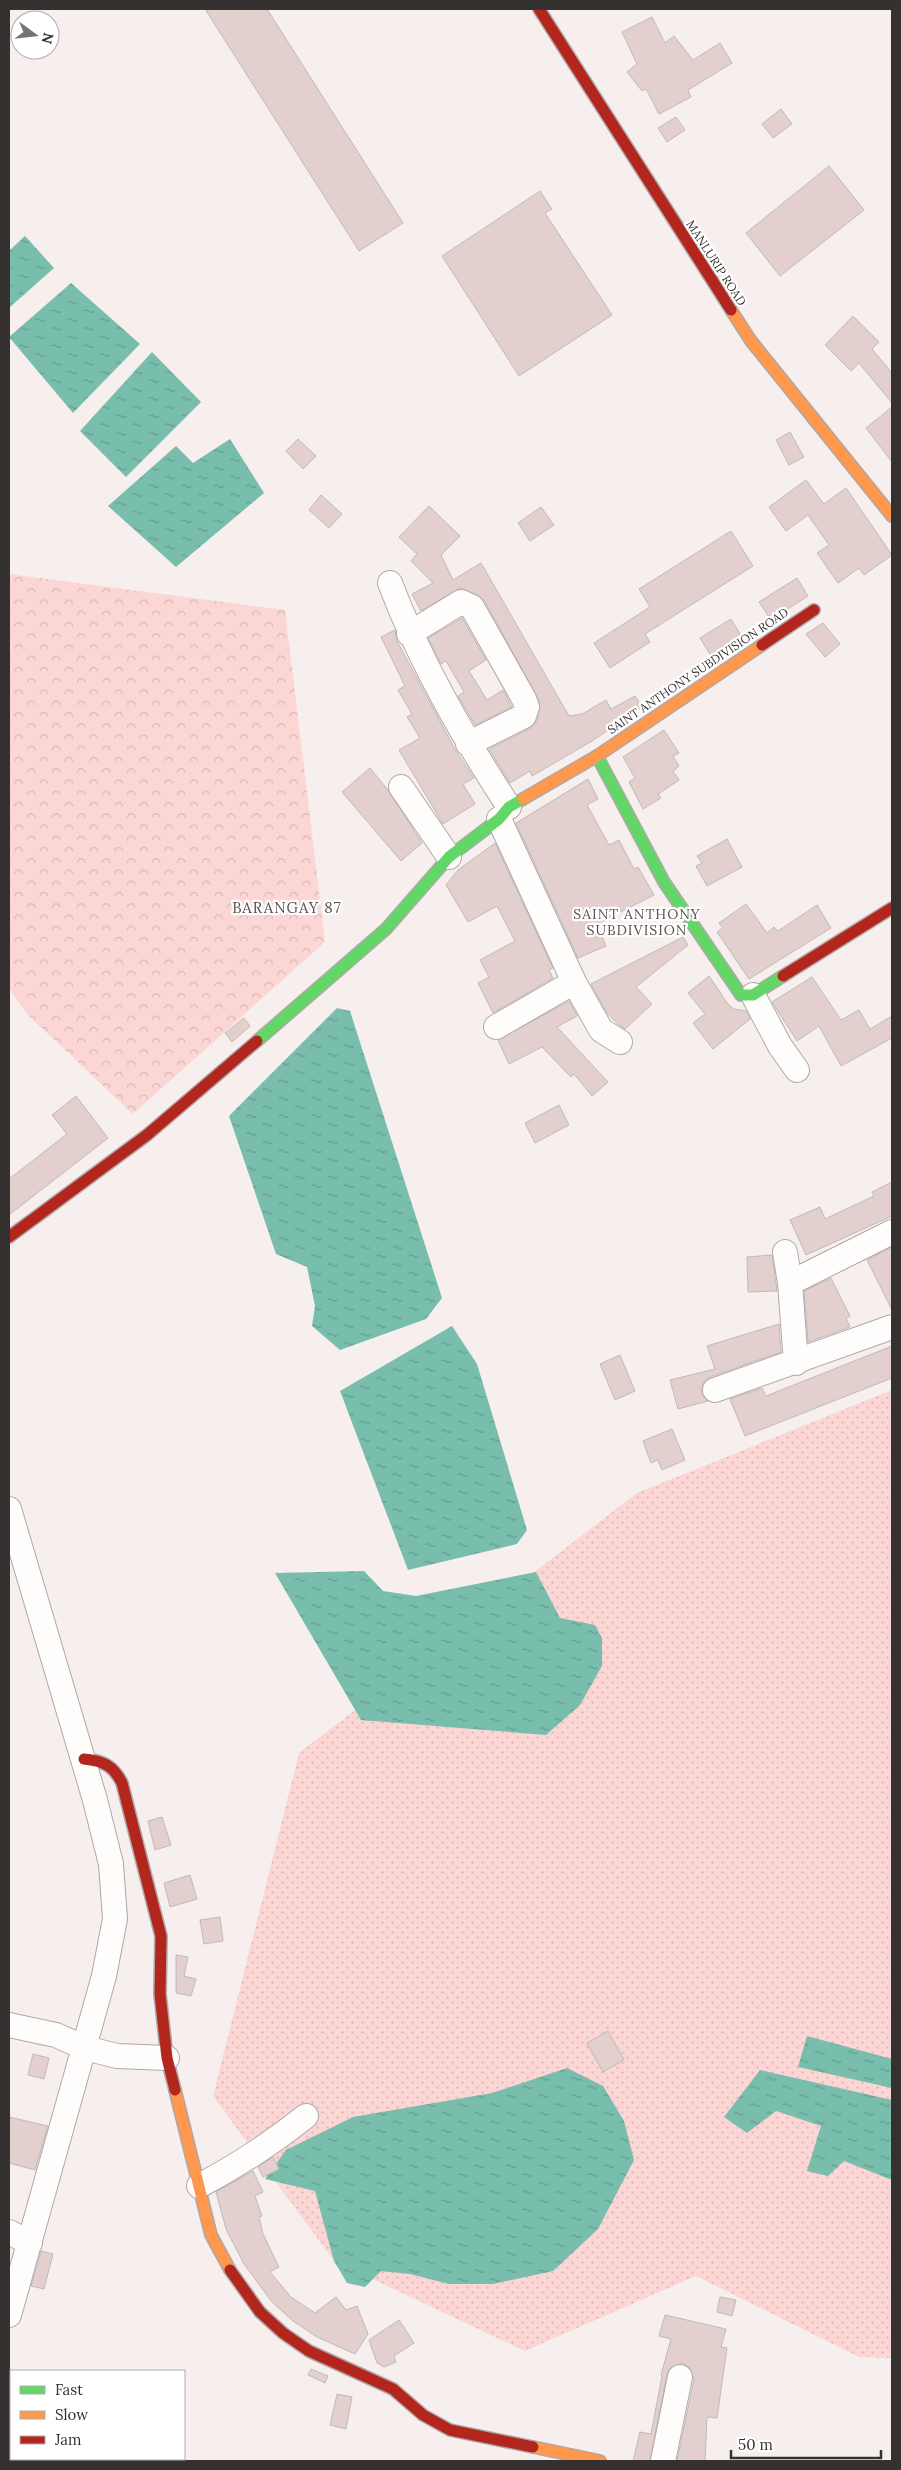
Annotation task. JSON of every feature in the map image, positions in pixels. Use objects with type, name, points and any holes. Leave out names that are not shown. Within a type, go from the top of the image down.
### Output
[{"type":"street","name":"MANLURIP ROAD","points":[[539,9],[750,341],[892,516]]},
{"type":"street","points":[[390,583],[409,634],[504,813],[574,982],[601,1030],[620,1042]]},
{"type":"street","points":[[409,634],[461,602],[467,604],[472,607],[524,699],[527,707],[524,716],[468,744]]},
{"type":"street","name":"SAINT ANTHONY SUBDIVISION ROAD","points":[[9,1238],[147,1135],[298,1006],[386,929],[450,857],[504,813],[597,756],[814,610]]},
{"type":"street","points":[[597,756],[664,882],[742,994],[754,995],[892,908]]},
{"type":"street","points":[[401,787],[450,857]]},
{"type":"street","points":[[496,1027],[574,982]]},
{"type":"street","points":[[754,995],[780,1046],[798,1070]]},
{"type":"street","points":[[790,1284],[892,1232]]},
{"type":"street","points":[[784,1252],[790,1284],[796,1363]]},
{"type":"street","points":[[715,1390],[796,1363],[892,1327]]},
{"type":"street","points":[[9,1509],[84,1760],[111,1864],[115,1918],[104,1976],[85,2048],[9,2315]]},
{"type":"street","points":[[84,1760],[100,1761],[114,1767],[122,1783],[162,1936],[160,1994],[167,2058],[212,2235],[231,2272],[260,2312],[309,2351],[370,2377],[392,2389],[423,2415],[450,2430],[600,2461]]},
{"type":"street","points":[[9,2026],[56,2035],[85,2048],[118,2056],[167,2058]]},
{"type":"street","points":[[200,2186],[237,2166],[306,2116]]},
{"type":"street","points":[[9,2232],[30,2243]]},
{"type":"street","points":[[663,2461],[680,2376]]},
{"type":"green space","points":[[9,574],[285,610],[325,942],[133,1114],[29,1016],[9,989]]},
{"type":"green space","points":[[892,1390],[892,2358],[859,2357],[696,2276],[525,2351],[334,2261],[213,2096],[299,1753],[637,1493]]},
{"type":"water","points":[[25,236],[54,268],[9,308],[9,251]]},
{"type":"water","points":[[71,283],[140,344],[73,413],[9,337]]},
{"type":"water","points":[[152,352],[201,402],[126,477],[80,431]]},
{"type":"water","points":[[230,439],[264,493],[176,567],[108,506],[176,446],[193,463]]},
{"type":"water","points":[[337,1008],[350,1011],[442,1298],[426,1319],[340,1350],[312,1326],[315,1306],[307,1267],[276,1254],[229,1116]]},
{"type":"water","points":[[452,1326],[477,1364],[527,1530],[517,1544],[408,1570],[340,1391]]},
{"type":"water","points":[[364,1571],[383,1591],[416,1596],[536,1572],[560,1618],[595,1625],[602,1638],[602,1666],[580,1705],[546,1735],[361,1720],[275,1573]]},
{"type":"water","points":[[807,2036],[892,2059],[892,2088],[798,2067]]},
{"type":"water","points":[[567,2068],[603,2086],[624,2121],[634,2160],[598,2229],[553,2271],[493,2284],[449,2284],[410,2274],[381,2271],[365,2287],[347,2283],[334,2261],[315,2191],[265,2179],[286,2150],[353,2117],[492,2093]]},
{"type":"water","points":[[760,2070],[892,2100],[892,2180],[844,2161],[828,2176],[807,2171],[821,2126],[776,2111],[747,2133],[724,2117]]},
{"type":"building","points":[[205,9],[267,9],[403,223],[359,251]]},
{"type":"building","points":[[652,17],[665,43],[674,36],[693,60],[720,43],[732,63],[688,90],[691,97],[659,114],[646,89],[642,91],[627,72],[637,64],[622,32]]},
{"type":"building","points":[[781,109],[792,124],[773,138],[762,124]]},
{"type":"building","points":[[676,117],[685,130],[667,142],[658,128]]},
{"type":"building","points":[[829,166],[864,210],[780,276],[746,233]]},
{"type":"building","points":[[540,191],[552,209],[545,213],[612,315],[519,376],[442,256]]},
{"type":"building","points":[[853,316],[879,342],[872,349],[892,373],[892,403],[859,363],[851,371],[825,345]]},
{"type":"building","points":[[892,407],[892,462],[866,428]]},
{"type":"building","points":[[790,432],[804,457],[789,465],[776,440]]},
{"type":"building","points":[[298,439],[316,456],[303,469],[286,451]]},
{"type":"building","points":[[806,480],[824,504],[846,488],[892,555],[864,575],[859,568],[838,583],[817,553],[829,545],[808,515],[786,531],[769,507]]},
{"type":"building","points":[[321,495],[342,514],[329,528],[309,510]]},
{"type":"building","points":[[429,506],[460,536],[441,555],[453,580],[481,563],[569,716],[582,714],[606,700],[611,709],[635,696],[642,707],[592,741],[532,776],[530,771],[510,783],[489,749],[531,728],[537,720],[540,702],[484,600],[478,595],[460,588],[421,611],[412,594],[433,583],[411,561],[417,554],[399,537]]},
{"type":"building","points":[[541,507],[554,525],[530,541],[518,523]]},
{"type":"building","points":[[731,531],[753,566],[645,634],[650,642],[610,668],[594,643],[650,607],[639,589]]},
{"type":"building","points":[[797,578],[808,596],[771,620],[759,602]]},
{"type":"building","points":[[462,618],[486,660],[469,671],[487,700],[503,690],[512,707],[475,725],[458,696],[464,692],[446,661],[441,664],[428,638]]},
{"type":"building","points":[[731,619],[743,639],[713,659],[700,638]]},
{"type":"building","points":[[823,623],[840,644],[825,657],[806,634]]},
{"type":"building","points":[[395,630],[397,641],[456,751],[474,778],[463,784],[475,804],[443,824],[399,750],[420,738],[407,717],[412,714],[398,690],[405,686],[381,637]]},
{"type":"building","points":[[664,730],[679,753],[673,756],[679,766],[673,771],[679,780],[658,794],[661,798],[643,809],[629,782],[635,778],[623,757]]},
{"type":"building","points":[[370,768],[388,790],[422,843],[401,861],[342,792]]},
{"type":"building","points":[[588,779],[598,799],[587,805],[609,845],[619,840],[634,869],[638,867],[654,895],[597,924],[606,946],[578,958],[516,823]]},
{"type":"building","points":[[727,839],[742,867],[707,886],[696,866],[702,863],[697,856]]},
{"type":"building","points":[[495,843],[553,968],[549,970],[553,978],[493,1013],[478,983],[489,977],[480,960],[515,941],[497,906],[468,922],[446,885],[458,870]]},
{"type":"building","points":[[746,904],[767,933],[774,927],[778,931],[817,905],[831,928],[749,979],[717,932],[723,928],[719,923]]},
{"type":"building","points":[[683,937],[688,945],[636,987],[652,1004],[625,1029],[607,1013],[591,984]]},
{"type":"building","points":[[709,976],[728,1004],[734,1009],[746,1011],[750,1019],[713,1049],[693,1023],[705,1014],[688,993]]},
{"type":"building","points":[[812,977],[841,1020],[859,1010],[870,1029],[892,1016],[892,1038],[841,1066],[819,1026],[797,1041],[772,1002]]},
{"type":"building","points":[[569,1001],[577,1016],[557,1027],[608,1082],[592,1096],[574,1074],[571,1077],[542,1047],[509,1064],[498,1040]]},
{"type":"building","points":[[244,1018],[250,1026],[232,1042],[225,1033]]},
{"type":"building","points":[[76,1096],[108,1138],[9,1215],[9,1179],[67,1134],[52,1115]]},
{"type":"building","points":[[559,1105],[569,1125],[535,1143],[525,1123]]},
{"type":"building","points":[[892,1182],[892,1216],[806,1255],[790,1220],[820,1207],[825,1219],[874,1196],[872,1192]]},
{"type":"building","points":[[892,1247],[892,1310],[867,1260]]},
{"type":"building","points":[[772,1255],[777,1291],[748,1292],[747,1257]]},
{"type":"building","points":[[831,1278],[850,1316],[846,1318],[850,1327],[808,1342],[804,1291]]},
{"type":"building","points":[[779,1324],[781,1352],[710,1377],[701,1388],[702,1395],[708,1401],[678,1409],[670,1380],[715,1369],[707,1346]]},
{"type":"building","points":[[892,1346],[892,1378],[745,1436],[730,1399],[762,1388],[766,1396]]},
{"type":"building","points":[[620,1355],[635,1391],[615,1400],[600,1364]]},
{"type":"building","points":[[672,1429],[685,1460],[662,1470],[658,1460],[651,1463],[643,1441]]},
{"type":"building","points":[[162,1817],[171,1845],[155,1850],[148,1821]]},
{"type":"building","points":[[190,1875],[197,1899],[170,1907],[164,1883]]},
{"type":"building","points":[[220,1917],[223,1941],[204,1944],[200,1920]]},
{"type":"building","points":[[176,1955],[188,1957],[184,1976],[196,1979],[191,1996],[176,1993]]},
{"type":"building","points":[[608,2031],[624,2060],[603,2072],[587,2043]]},
{"type":"building","points":[[33,2054],[49,2058],[44,2079],[28,2075]]},
{"type":"building","points":[[9,2117],[48,2126],[35,2170],[9,2163]]},
{"type":"building","points":[[273,2157],[279,2169],[263,2177],[258,2167]]},
{"type":"building","points":[[253,2171],[263,2192],[255,2196],[262,2216],[259,2217],[263,2234],[279,2267],[270,2272],[291,2297],[315,2313],[336,2297],[346,2310],[357,2306],[368,2334],[355,2354],[317,2337],[293,2321],[272,2302],[244,2264],[226,2229],[216,2192]]},
{"type":"building","points":[[41,2251],[53,2254],[44,2289],[31,2286]]},
{"type":"building","points":[[720,2297],[736,2300],[732,2316],[717,2312]]},
{"type":"building","points":[[665,2315],[726,2329],[721,2347],[727,2348],[717,2418],[707,2417],[705,2461],[677,2461],[694,2379],[689,2367],[682,2363],[670,2368],[667,2374],[650,2461],[633,2461],[640,2432],[651,2434],[661,2375],[671,2339],[659,2336]]},
{"type":"building","points":[[399,2320],[414,2343],[394,2356],[396,2362],[384,2367],[377,2363],[369,2340]]},
{"type":"building","points":[[311,2369],[328,2376],[325,2383],[308,2375]]},
{"type":"building","points":[[337,2394],[352,2397],[346,2429],[330,2425]]},
{"type":"traffic: fast","points":[[597,756],[664,882],[741,995],[753,995],[783,976]]},
{"type":"traffic: fast","points":[[257,1041],[386,929],[449,857],[499,819],[509,807],[523,799]]},
{"type":"traffic: slow","points":[[731,310],[751,341],[892,516]]},
{"type":"traffic: slow","points":[[523,799],[597,756],[762,645]]},
{"type":"traffic: slow","points":[[175,2090],[211,2235],[230,2270]]},
{"type":"traffic: slow","points":[[533,2447],[600,2461]]},
{"type":"traffic: jam","points":[[539,9],[731,310]]},
{"type":"traffic: jam","points":[[762,645],[814,610]]},
{"type":"traffic: jam","points":[[783,976],[892,908]]},
{"type":"traffic: jam","points":[[9,1237],[147,1135],[257,1041]]},
{"type":"traffic: jam","points":[[84,1759],[107,1765],[115,1772],[122,1783],[161,1936],[160,1994],[167,2058],[175,2090]]},
{"type":"traffic: jam","points":[[230,2270],[260,2312],[283,2333],[309,2351],[393,2389],[423,2415],[450,2430],[533,2447]]},
{"type":"district","name":"BARANGAY 87","points":[[287,908]]},
{"type":"district","name":"SAINT ANTHONY SUBDIVISION","points":[[637,922]]}]
